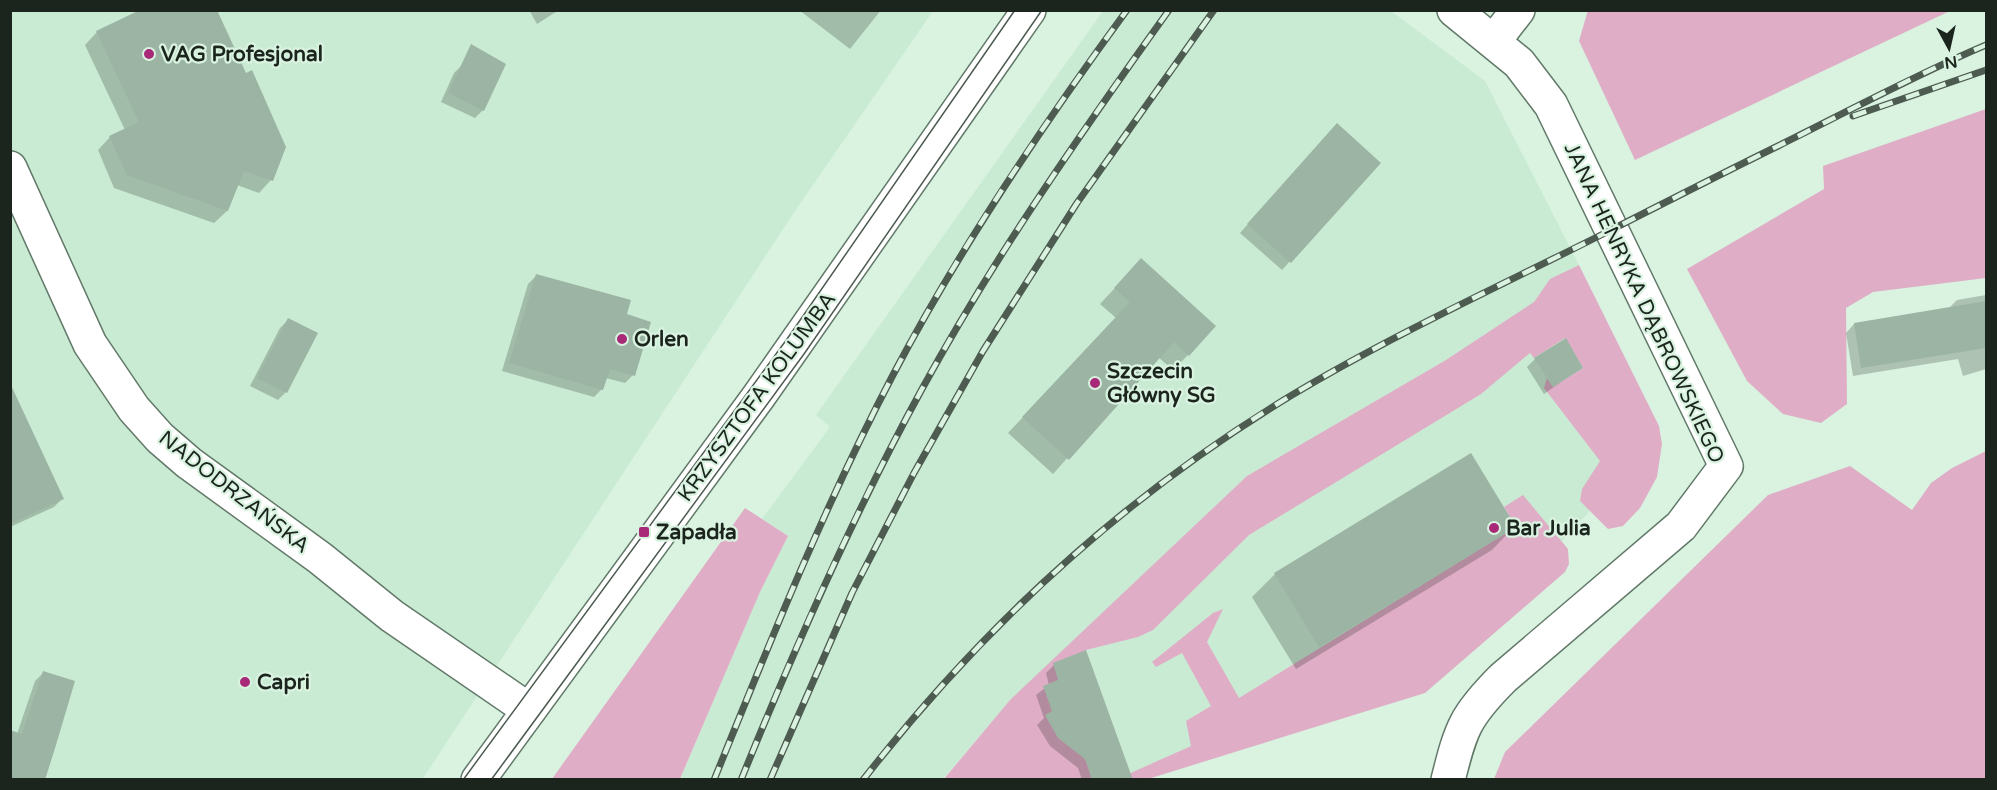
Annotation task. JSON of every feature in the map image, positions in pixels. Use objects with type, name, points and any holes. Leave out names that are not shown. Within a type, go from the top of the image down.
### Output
[{"type":"street","name":"KRZYSZTOFA KOLUMBA","points":[[478,780],[759,396],[1029,10]]},
{"type":"street","name":"JANA HENRYKA DĄBROWSKIEGO","points":[[1448,780],[1460,731],[1478,704],[1503,678],[1681,526],[1726,466],[1551,105],[1520,63],[1454,10]]},
{"type":"street","points":[[1494,41],[1518,10]]},
{"type":"street","name":"NADODRZAŃSKA","points":[[10,168],[90,344],[134,409],[160,438],[189,463],[320,558],[392,616],[529,710]]},
{"type":"shaded area","points":[[1588,10],[1950,11],[1635,160],[1579,41]]},
{"type":"shaded area","points":[[10,11],[933,11],[793,214],[422,780],[11,779]]},
{"type":"shaded area","points":[[1103,11],[1391,11],[1485,81],[1579,265],[1565,272],[1649,448],[1562,541],[1138,779],[1034,779],[1010,700],[943,779],[680,780],[760,592],[788,536],[762,519],[830,427],[816,415]]},
{"type":"shaded area","points":[[1986,109],[1986,278],[1873,292],[1846,308],[1847,404],[1821,423],[1783,414],[1747,381],[1687,269],[1824,189],[1823,166]]},
{"type":"shaded area","points":[[1579,265],[1659,426],[1662,444],[1657,477],[1640,508],[1623,526],[1608,529],[1580,501],[1582,489],[1600,461],[1544,388],[1547,378],[1553,387],[1583,368],[1565,338],[1534,358],[1530,353],[1481,394],[1249,535],[1153,630],[1138,637],[1086,650],[1083,753],[1092,779],[943,780],[1010,700],[1247,476],[1446,360],[1534,302],[1550,279]]},
{"type":"shaded area","points":[[1986,451],[1986,779],[1494,779],[1505,752],[1768,495],[1850,466],[1912,510],[1931,483],[1952,468]]},
{"type":"shaded area","points":[[1523,495],[1568,549],[1569,564],[1565,572],[1425,693],[1148,779],[1115,780],[1191,746],[1186,721],[1211,706],[1182,653],[1156,667],[1152,662],[1213,613],[1223,609],[1207,642],[1239,698],[1516,527],[1504,507]]},
{"type":"shaded area","points":[[745,508],[788,536],[760,592],[680,779],[552,779]]},
{"type":"building","points":[[140,10],[217,10],[246,73],[252,70],[286,147],[273,181],[244,171],[228,211],[127,175],[109,136],[139,122],[96,31]]},
{"type":"building","points":[[471,44],[506,64],[484,111],[448,93]]},
{"type":"building","points":[[1337,123],[1381,163],[1291,263],[1247,224]]},
{"type":"building","name":"Szczecin Główny SG","points":[[1141,258],[1216,326],[1189,356],[1174,342],[1069,460],[1022,417],[1130,302],[1114,288]]},
{"type":"building","points":[[536,274],[631,300],[627,314],[651,322],[635,376],[610,369],[603,390],[509,363]]},
{"type":"building","points":[[1986,301],[1986,348],[1861,368],[1854,323]]},
{"type":"building","points":[[288,318],[318,333],[287,393],[257,378]]},
{"type":"building","points":[[1566,338],[1583,368],[1553,387],[1534,358]]},
{"type":"building","points":[[10,383],[64,499],[10,524]]},
{"type":"building","points":[[1471,453],[1516,527],[1319,647],[1274,573]]},
{"type":"building","points":[[1086,650],[1133,780],[1092,780],[1086,760],[1058,738],[1045,715],[1052,711],[1043,686],[1058,680],[1053,663]]},
{"type":"building","points":[[43,671],[75,681],[56,745],[45,780],[10,780],[10,730],[22,734]]},
{"type":"tram line","points":[[463,780],[787,339],[1015,10]]},
{"type":"tram line","points":[[491,780],[804,354],[1042,10]]},
{"type":"railway","points":[[714,780],[821,523],[894,373],[947,279],[1004,187],[1127,10]]},
{"type":"railway","points":[[741,780],[826,582],[872,485],[922,389],[1009,244],[1071,149],[1169,10]]},
{"type":"railway","points":[[770,780],[852,593],[914,473],[983,351],[1077,203],[1214,10]]},
{"type":"railway","points":[[863,780],[957,669],[1007,617],[1115,520],[1231,434],[1292,395],[1409,331],[1881,94],[1986,45]]},
{"type":"railway","points":[[1853,116],[1986,70]]},
{"type":"place","name":"VAG Profesjonal","points":[[149,54]]},
{"type":"place","name":"Orlen","points":[[622,339]]},
{"type":"place","name":"Szczecin Główny SG","points":[[1095,383]]},
{"type":"place","name":"Bar Julia","points":[[1494,528]]},
{"type":"place","name":"Zapadła","points":[[644,532]]},
{"type":"place","name":"Capri","points":[[245,682]]}]
